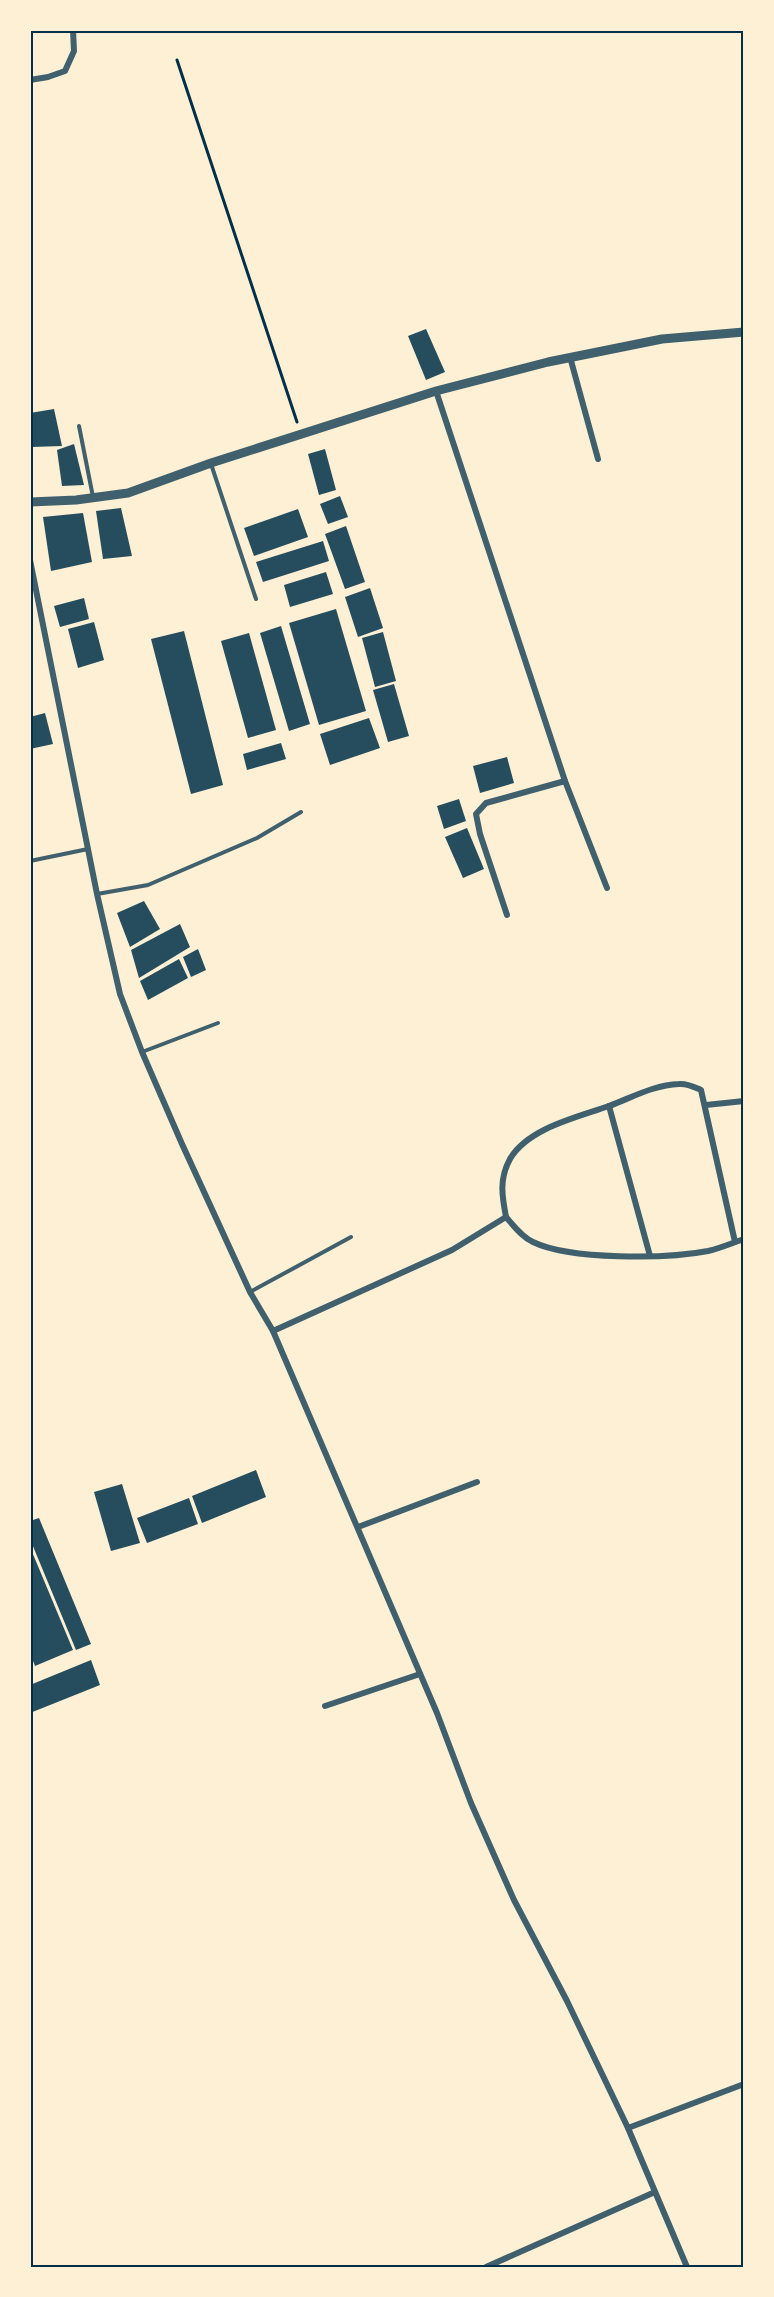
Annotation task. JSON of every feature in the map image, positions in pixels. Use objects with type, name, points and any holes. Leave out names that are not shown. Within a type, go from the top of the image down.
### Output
[{"type":"street","points":[[30,80],[64,71],[75,51],[73,30]]},
{"type":"street","points":[[30,502],[128,493],[211,463],[436,391],[570,357],[662,339],[744,332]]},
{"type":"street","points":[[570,357],[598,459]]},
{"type":"street","points":[[436,391],[565,781],[608,888]]},
{"type":"street","points":[[30,560],[97,894],[120,994],[142,1052],[250,1292],[273,1331],[358,1527],[471,1803],[514,1900],[567,2001],[628,2128],[687,2267]]},
{"type":"street","points":[[507,915],[480,834],[476,814],[486,803],[565,781]]},
{"type":"street","points":[[735,1242],[701,1090],[681,1084],[652,1088],[609,1106],[562,1121],[519,1148],[502,1176],[501,1189],[506,1217],[531,1241],[551,1249],[650,1256],[711,1250],[735,1242],[744,1239]]},
{"type":"street","points":[[706,1105],[744,1101]]},
{"type":"street","points":[[609,1106],[650,1256]]},
{"type":"street","points":[[273,1331],[452,1250],[506,1217]]},
{"type":"street","points":[[358,1527],[477,1482]]},
{"type":"street","points":[[325,1706],[420,1674]]},
{"type":"street","points":[[628,2128],[744,2084]]},
{"type":"street","points":[[486,2267],[655,2192]]},
{"type":"lane","points":[[79,426],[93,498]]},
{"type":"lane","points":[[211,463],[256,599]]},
{"type":"lane","points":[[97,894],[148,885],[257,838],[301,812]]},
{"type":"lane","points":[[30,861],[88,849]]},
{"type":"lane","points":[[142,1052],[218,1023]]},
{"type":"lane","points":[[250,1292],[351,1237]]},
{"type":"path","points":[[177,60],[301,435]]},
{"type":"building","points":[[426,329],[445,372],[426,380],[408,336]]},
{"type":"building","points":[[54,409],[62,446],[32,447],[30,413]]},
{"type":"building","points":[[74,444],[84,485],[62,486],[57,450]]},
{"type":"building","points":[[325,449],[336,490],[319,495],[308,454]]},
{"type":"building","points":[[340,496],[348,517],[328,524],[320,504]]},
{"type":"building","points":[[121,508],[132,556],[103,559],[96,511]]},
{"type":"building","points":[[298,509],[308,537],[254,556],[244,528]]},
{"type":"building","points":[[83,513],[92,562],[51,571],[43,517]]},
{"type":"building","points":[[346,526],[365,582],[345,589],[325,534]]},
{"type":"building","points":[[323,541],[329,561],[263,582],[256,562]]},
{"type":"building","points":[[326,572],[333,594],[290,607],[284,585]]},
{"type":"building","points":[[370,588],[383,628],[358,637],[345,597]]},
{"type":"building","points":[[84,598],[89,619],[60,627],[54,606]]},
{"type":"building","points":[[336,609],[366,711],[319,725],[289,623]]},
{"type":"building","points":[[94,622],[104,660],[78,668],[68,629]]},
{"type":"building","points":[[281,626],[310,724],[289,731],[260,633]]},
{"type":"building","points":[[184,631],[223,785],[191,794],[151,639]]},
{"type":"building","points":[[383,632],[396,681],[375,687],[362,638]]},
{"type":"building","points":[[249,633],[276,730],[248,738],[221,641]]},
{"type":"building","points":[[394,684],[409,736],[388,742],[373,690]]},
{"type":"building","points":[[45,713],[53,744],[30,749],[30,717]]},
{"type":"building","points":[[369,718],[380,748],[330,765],[320,734]]},
{"type":"building","points":[[281,743],[286,759],[247,770],[243,754]]},
{"type":"building","points":[[507,757],[514,783],[480,793],[473,766]]},
{"type":"building","points":[[459,799],[466,821],[444,829],[437,806]]},
{"type":"building","points":[[467,828],[484,869],[463,878],[445,837]]},
{"type":"building","points":[[144,901],[160,929],[130,947],[117,913]]},
{"type":"building","points":[[180,924],[190,947],[139,978],[131,950]]},
{"type":"building","points":[[198,949],[206,970],[191,977],[183,957]]},
{"type":"building","points":[[179,959],[188,978],[148,1000],[140,981]]},
{"type":"building","points":[[256,1470],[266,1497],[202,1523],[192,1496]]},
{"type":"building","points":[[122,1484],[140,1543],[111,1551],[94,1492]]},
{"type":"building","points":[[189,1498],[198,1524],[147,1543],[137,1518]]},
{"type":"building","points":[[39,1518],[91,1644],[76,1650],[30,1539],[30,1521]]},
{"type":"building","points":[[30,1547],[73,1650],[35,1666],[30,1653]]},
{"type":"building","points":[[91,1660],[100,1685],[30,1713],[30,1685]]}]
